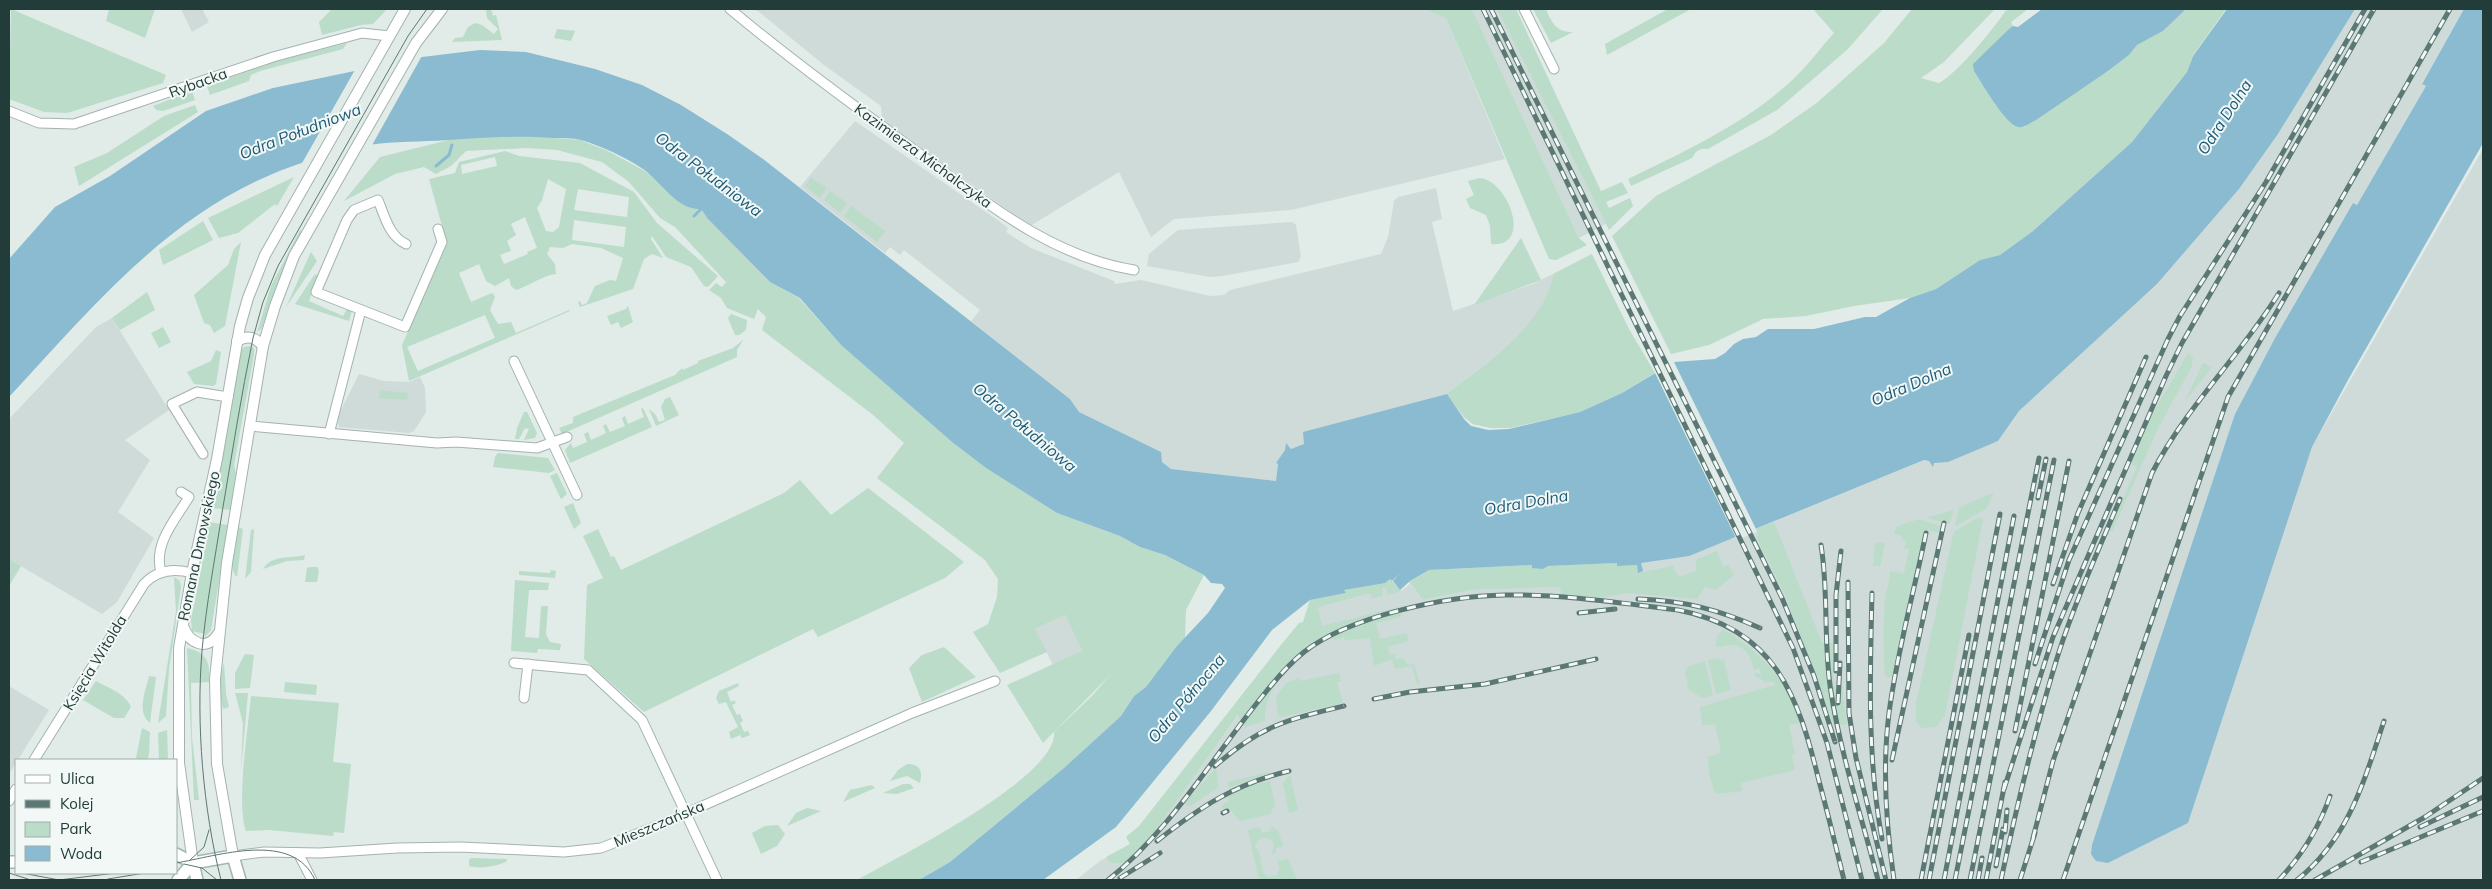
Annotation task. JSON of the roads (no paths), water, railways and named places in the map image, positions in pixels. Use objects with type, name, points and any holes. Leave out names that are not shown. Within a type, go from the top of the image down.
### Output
[{"type":"main road","points":[[178,855],[193,863],[233,856]]},
{"type":"main road","name":"Romana Dmowskiego","points":[[233,856],[240,880]]},
{"type":"main road","points":[[178,880],[193,863]]},
{"type":"main road","name":"Romana Dmowskiego","points":[[193,863],[197,880]]},
{"type":"street","name":"Romana Dmowskiego","points":[[193,863],[179,763],[179,648],[192,573],[217,459],[237,341],[248,298],[258,270],[405,9]]},
{"type":"street","name":"Romana Dmowskiego","points":[[233,856],[217,764],[214,706],[218,634],[227,563],[263,346],[283,283],[307,234],[416,43],[442,9]]},
{"type":"street","name":"Kazimierza Michalczyka","points":[[730,9],[851,104],[1020,226],[1050,242],[1104,265],[1134,270]]},
{"type":"street","points":[[1524,9],[1554,69]]},
{"type":"street","name":"Rybacka","points":[[9,112],[40,123],[74,124],[273,57],[362,34],[389,36]]},
{"type":"street","points":[[406,244],[393,235],[378,200],[354,210],[347,220],[316,292],[405,327],[442,242],[438,230]]},
{"type":"street","points":[[329,434],[361,310]]},
{"type":"street","points":[[237,341],[244,337],[251,337],[263,346]]},
{"type":"street","points":[[514,361],[577,495]]},
{"type":"street","points":[[203,454],[172,404],[196,392],[228,397]]},
{"type":"street","points":[[250,426],[329,434],[537,448],[567,437]]},
{"type":"street","points":[[181,492],[188,497],[160,547],[158,557],[161,572],[172,570],[192,573]]},
{"type":"street","name":"Księcia Witolda","points":[[35,759],[138,592],[148,580],[161,572]]},
{"type":"street","points":[[183,626],[188,636],[199,644],[212,641],[218,634]]},
{"type":"street","points":[[514,663],[588,670],[642,720],[684,814],[717,880]]},
{"type":"street","points":[[524,698],[528,664]]},
{"type":"street","name":"Mieszczańska","points":[[233,856],[264,852],[298,853],[397,848],[583,852],[620,842],[904,717],[995,681]]},
{"type":"street","points":[[178,818],[184,809]]},
{"type":"street","points":[[298,853],[312,880]]},
{"type":"water","points":[[2042,9],[2186,9],[2163,31],[2137,45],[2129,55],[2108,71],[2036,120],[2025,126],[2018,127],[2007,119],[1994,102],[1974,71],[1973,64],[2013,26],[2018,27]]},
{"type":"water","points":[[2227,9],[2355,9],[2278,134],[2239,189],[2157,284],[2019,411],[1998,441],[1948,462],[1934,463],[1933,467],[1929,461],[1924,460],[1689,556],[1641,563],[1643,571],[1638,573],[1637,565],[1617,566],[1617,563],[1548,566],[1543,569],[1532,568],[1532,565],[1429,570],[1410,581],[1400,590],[1393,581],[1400,573],[1392,581],[1390,579],[1385,583],[1344,590],[1346,593],[1310,600],[1272,630],[1211,711],[1116,827],[1043,880],[919,880],[950,862],[1064,768],[1121,716],[1134,696],[1146,687],[1177,646],[1208,613],[1225,588],[1222,584],[1211,583],[1204,575],[1165,555],[1140,547],[1120,536],[1057,513],[986,468],[952,442],[841,345],[800,298],[770,282],[708,219],[701,209],[684,205],[650,174],[613,152],[581,140],[567,138],[513,137],[398,142],[351,148],[275,173],[230,195],[188,222],[150,252],[113,286],[9,397],[9,259],[55,207],[110,176],[206,111],[273,88],[422,57],[480,50],[526,52],[595,69],[642,85],[681,105],[727,134],[763,159],[1070,399],[1079,412],[1161,452],[1162,462],[1171,469],[1276,481],[1278,464],[1276,463],[1285,450],[1286,443],[1291,449],[1304,444],[1303,432],[1447,394],[1471,426],[1488,430],[1509,429],[1580,412],[1622,393],[1674,362],[1715,359],[1734,344],[1743,339],[1756,337],[1768,329],[1814,329],[1865,317],[1876,317],[1910,298],[1936,289],[1980,260],[2000,255],[2033,231],[2132,142],[2187,72],[2193,56]]},
{"type":"water","points":[[2464,9],[2483,9],[2483,143],[2312,447],[2188,823],[2108,863],[2096,861],[2091,854],[2092,845],[2235,414],[2275,338],[2353,203],[2357,205],[2426,86],[2422,84]]},
{"type":"waterway","points":[[436,166],[449,155],[452,145]]},
{"type":"waterway","points":[[694,216],[701,209]]},
{"type":"tram line","points":[[221,880],[205,796],[202,766],[200,679],[208,599],[253,338],[263,302],[278,266],[408,36],[427,9]]},
{"type":"tram line","points":[[190,860],[204,847],[209,830]]},
{"type":"tram line","points":[[178,863],[233,852],[272,851],[290,855],[304,865],[315,880]]},
{"type":"tram line","points":[[184,864],[202,868],[217,880]]},
{"type":"tram line","points":[[9,873],[28,879]]},
{"type":"tram line","points":[[27,874],[59,880],[108,874]]},
{"type":"tram line","points":[[108,879],[139,874]]},
{"type":"railway","points":[[1483,9],[1793,648],[1827,743],[1862,880]]},
{"type":"railway","points":[[1491,9],[1782,598],[1814,676],[1835,742]]},
{"type":"railway","points":[[2035,664],[2069,560],[2168,339],[2180,316],[2266,182],[2365,9]]},
{"type":"railway","points":[[2004,789],[2053,637],[2166,376],[2182,343],[2374,9]]},
{"type":"railway","points":[[2063,880],[2228,397],[2450,9]]},
{"type":"railway","points":[[2033,838],[2053,761],[2152,473],[2181,426],[2264,316],[2279,293]]},
{"type":"railway","points":[[2053,584],[2078,513],[2146,357]]},
{"type":"railway","points":[[1955,880],[2039,458]]},
{"type":"railway","points":[[2038,498],[2046,459]]},
{"type":"railway","points":[[1970,880],[2054,460]]},
{"type":"railway","points":[[2015,731],[2069,461]]},
{"type":"railway","points":[[2001,880],[2027,767],[2058,655],[2079,596],[2120,499]]},
{"type":"railway","points":[[1929,880],[2000,514]]},
{"type":"railway","points":[[1944,880],[2014,516]]},
{"type":"railway","points":[[1892,760],[1944,523]]},
{"type":"railway","points":[[1894,880],[1885,776],[1887,734],[1896,667],[1926,533]]},
{"type":"railway","points":[[1821,545],[1825,582],[1827,656],[1835,716],[1878,880]]},
{"type":"railway","points":[[1836,671],[1836,595],[1841,551]]},
{"type":"railway","points":[[1848,582],[1849,713],[1856,758],[1886,880]]},
{"type":"railway","points":[[1872,593],[1870,686],[1872,747],[1877,808],[1882,839]]},
{"type":"railway","points":[[1108,880],[1131,860],[1172,815],[1270,687],[1288,666],[1304,652],[1323,639],[1347,628],[1400,610],[1455,599],[1505,595],[1570,597],[1678,610],[1711,619],[1738,633],[1760,650],[1777,670],[1791,694],[1802,721],[1844,880]]},
{"type":"railway","points":[[1638,599],[1700,607],[1760,628]]},
{"type":"railway","points":[[1579,613],[1615,609]]},
{"type":"railway","points":[[1921,880],[1969,635]]},
{"type":"railway","points":[[1374,699],[1410,692],[1485,684],[1596,659]]},
{"type":"railway","points":[[1838,703],[1840,663]]},
{"type":"railway","points":[[1215,766],[1246,742],[1275,726],[1344,706]]},
{"type":"railway","points":[[2297,880],[2315,864],[2330,846],[2353,807],[2384,721]]},
{"type":"railway","points":[[1157,841],[1203,807],[1219,798],[1270,776],[1289,771]]},
{"type":"railway","points":[[2315,880],[2425,817],[2483,778]]},
{"type":"railway","points":[[1986,880],[2005,782]]},
{"type":"railway","points":[[2279,880],[2309,841],[2321,819],[2330,796]]},
{"type":"railway","points":[[2420,827],[2483,797]]},
{"type":"railway","points":[[2005,832],[2007,810]]},
{"type":"railway","points":[[1223,813],[1227,811]]},
{"type":"railway","points":[[2361,862],[2483,811]]},
{"type":"railway","points":[[1996,866],[2003,829]]},
{"type":"railway","points":[[2020,880],[2035,833]]},
{"type":"railway","points":[[1120,878],[1160,853]]},
{"type":"railway","points":[[1978,880],[1982,858]]},
{"type":"water label","name":"Odra Dolna","points":[[2224,117]]},
{"type":"water label","name":"Odra Południowa","points":[[300,131]]},
{"type":"water label","name":"Odra Południowa","points":[[709,174]]},
{"type":"water label","name":"Odra Dolna","points":[[1911,384]]},
{"type":"water label","name":"Odra Południowa","points":[[1025,427]]},
{"type":"water label","name":"Odra Dolna","points":[[1526,502]]},
{"type":"water label","name":"Odra Północna","points":[[1186,698]]}]
